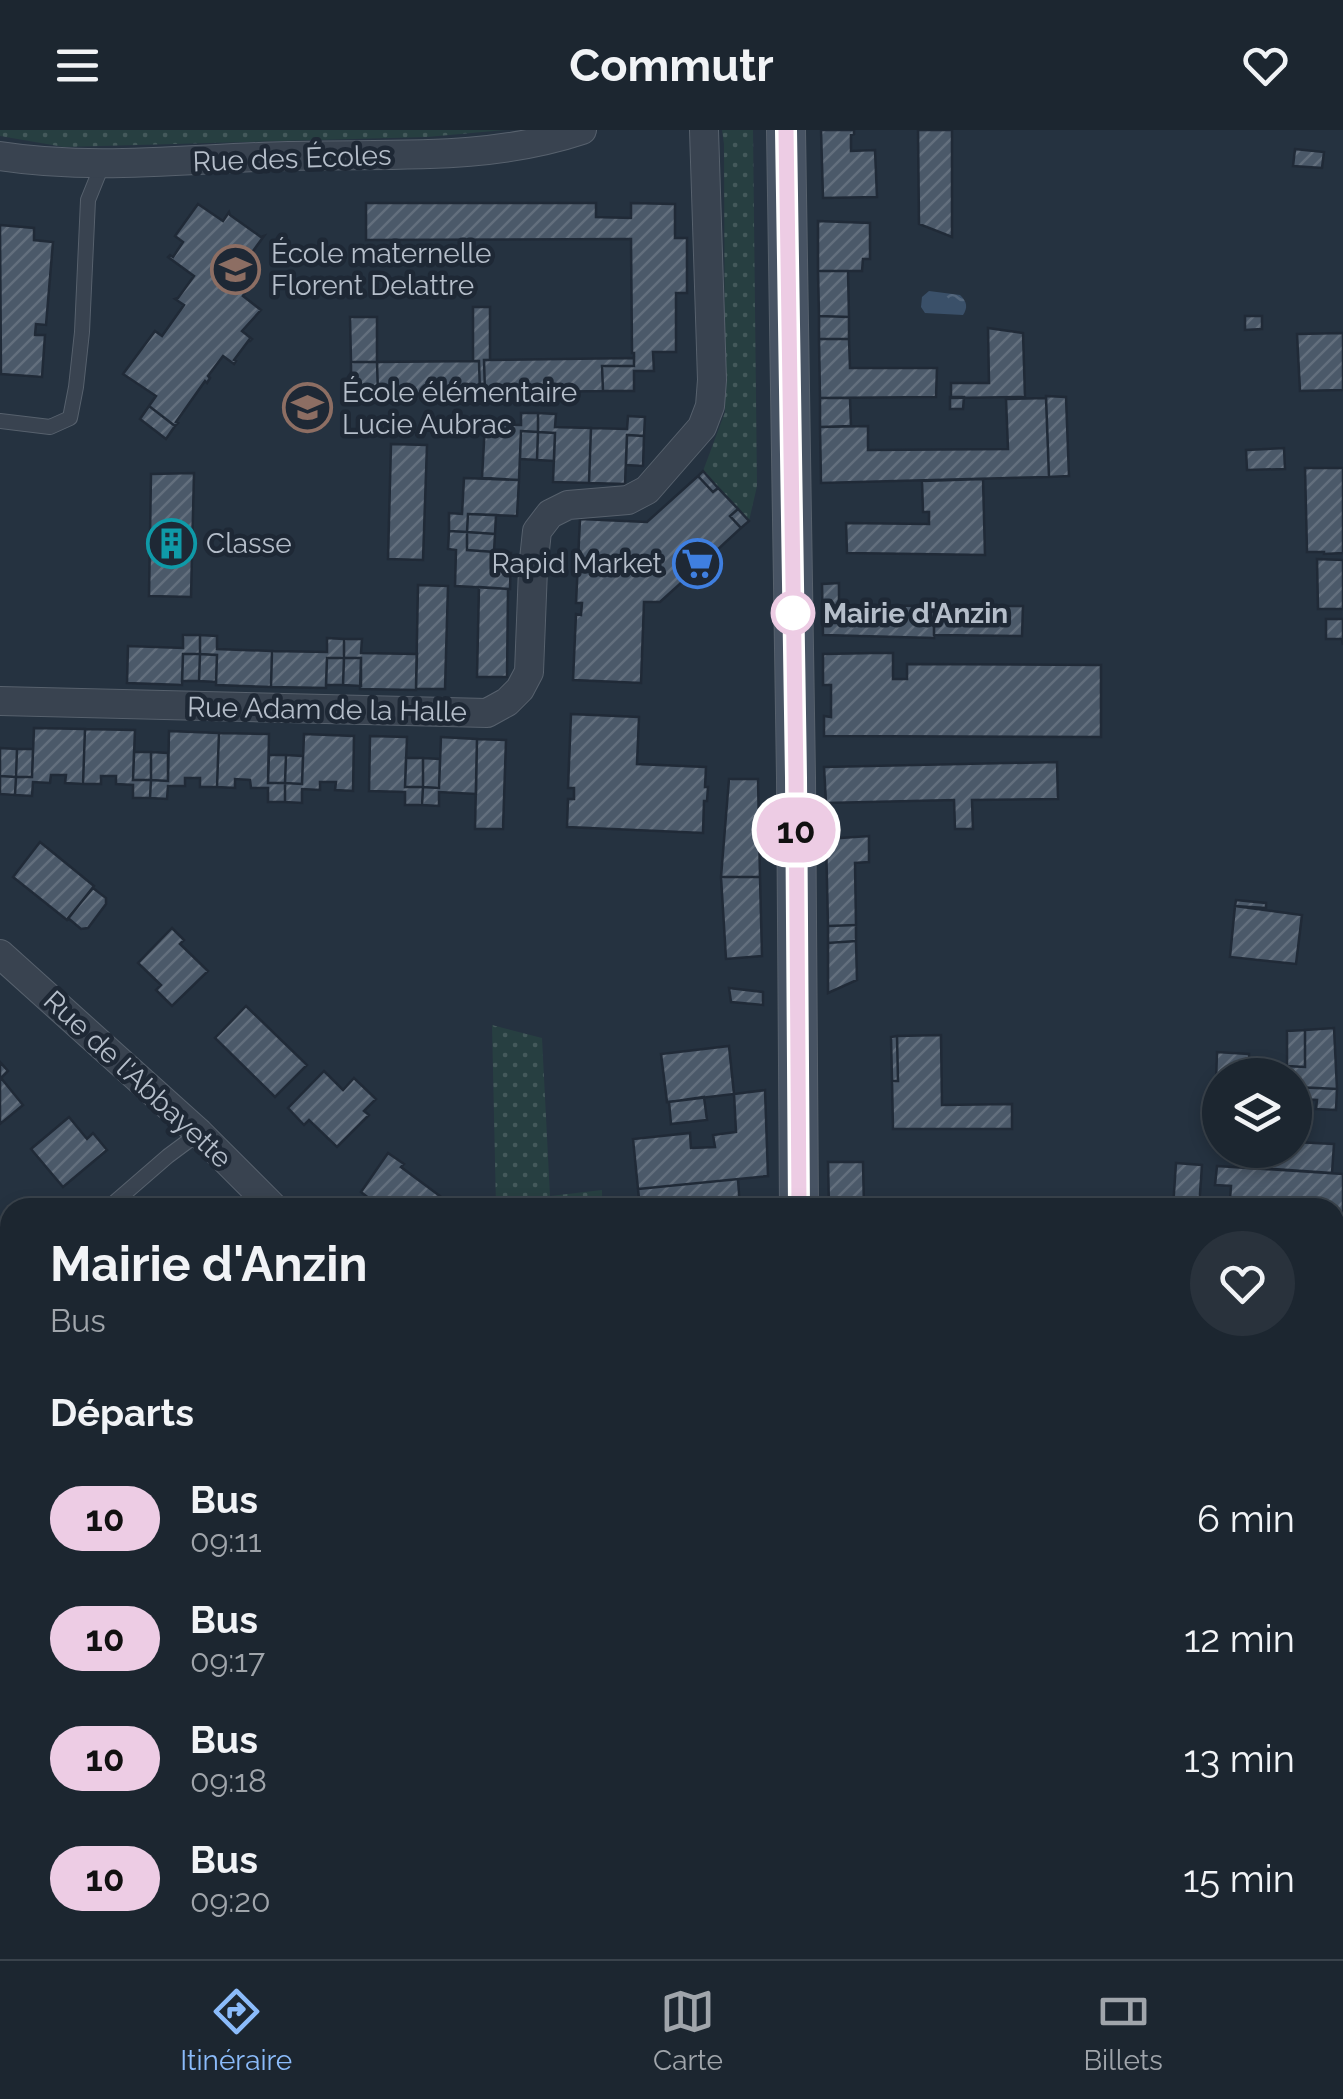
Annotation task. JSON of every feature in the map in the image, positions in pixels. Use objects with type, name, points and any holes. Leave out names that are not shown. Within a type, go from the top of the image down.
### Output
[{"type":"main road","points":[[786,130],[799,1198]]},
{"type":"street","name":"Rue des Écoles","points":[[0,156],[103,163],[469,154],[552,140],[582,130]]},
{"type":"street","name":"Rue Adam de la Halle","points":[[0,700],[487,713],[506,702],[529,672],[537,531],[550,514],[568,505],[628,500],[648,490],[702,427],[710,406],[704,130]]},
{"type":"street","name":"Rue de l'Abbayette","points":[[0,954],[199,1133],[264,1198]]},
{"type":"lane","points":[[0,421],[50,427],[70,418],[82,332],[88,200],[103,163]]},
{"type":"lane","points":[[120,1198],[199,1133]]},
{"type":"green space","points":[[0,130],[505,130],[427,137],[64,147],[0,136]]},
{"type":"green space","points":[[722,130],[753,130],[757,486],[749,521],[703,471],[725,412]]},
{"type":"green space","points":[[492,1025],[542,1038],[550,1196],[602,1190],[602,1198],[496,1198]]},
{"type":"water","points":[[929,291],[960,295],[966,305],[963,315],[925,313],[922,297]]},
{"type":"building","points":[[821,130],[854,130],[851,151],[875,150],[877,197],[823,198]]},
{"type":"building","points":[[918,130],[952,130],[952,237],[919,224]]},
{"type":"building","points":[[1295,149],[1324,152],[1322,168],[1293,166]]},
{"type":"building","points":[[366,203],[596,203],[596,217],[631,218],[631,203],[675,204],[675,238],[687,238],[687,293],[676,293],[676,352],[653,352],[654,371],[634,371],[634,391],[603,391],[602,366],[634,366],[631,239],[366,240]]},
{"type":"building","points":[[198,204],[223,221],[229,212],[264,236],[240,269],[254,280],[243,296],[261,310],[242,331],[252,339],[234,364],[223,356],[175,426],[149,406],[156,396],[123,374],[155,331],[162,336],[184,305],[175,299],[194,276],[168,257],[173,257],[183,242],[175,236]]},
{"type":"building","points":[[818,221],[870,223],[870,259],[863,259],[862,271],[818,271]]},
{"type":"building","points":[[0,225],[34,228],[34,240],[53,242],[46,325],[36,324],[35,335],[45,335],[42,377],[1,374]]},
{"type":"building","points":[[818,271],[848,271],[849,317],[819,316]]},
{"type":"building","points":[[473,307],[490,307],[490,360],[484,360],[485,393],[480,393],[479,361],[473,361]]},
{"type":"building","points":[[819,316],[849,317],[849,339],[819,339]]},
{"type":"building","points":[[1245,316],[1262,316],[1262,329],[1245,330]]},
{"type":"building","points":[[350,317],[377,317],[377,362],[351,362]]},
{"type":"building","points":[[988,328],[1023,333],[1025,397],[951,398],[951,383],[989,383]]},
{"type":"building","points":[[1343,333],[1343,390],[1300,391],[1297,334]]},
{"type":"building","points":[[819,339],[849,339],[850,368],[937,368],[936,397],[820,398]]},
{"type":"building","points":[[634,358],[634,366],[602,366],[603,391],[485,393],[484,360]]},
{"type":"building","points":[[479,361],[480,393],[378,394],[377,362]]},
{"type":"building","points":[[351,362],[377,362],[378,394],[351,395]]},
{"type":"building","points":[[1046,396],[1066,397],[1069,476],[1049,477]]},
{"type":"building","points":[[950,397],[964,397],[963,409],[950,409]]},
{"type":"building","points":[[820,398],[850,398],[851,426],[820,427]]},
{"type":"building","points":[[1046,398],[1049,477],[821,483],[820,427],[868,426],[868,450],[1008,449],[1006,399]]},
{"type":"building","points":[[149,406],[175,426],[166,439],[140,419]]},
{"type":"building","points":[[521,413],[538,413],[538,432],[521,431],[519,480],[482,478],[485,424],[521,425]]},
{"type":"building","points":[[538,413],[556,414],[555,427],[591,428],[589,483],[553,482],[555,433],[538,432]]},
{"type":"building","points":[[628,416],[645,417],[644,436],[627,435],[625,484],[589,483],[591,428],[627,429]]},
{"type":"building","points":[[521,431],[538,432],[537,460],[520,459]]},
{"type":"building","points":[[538,432],[555,433],[554,461],[537,460]]},
{"type":"building","points":[[627,435],[644,436],[643,466],[626,465]]},
{"type":"building","points":[[391,444],[427,445],[423,560],[388,559]]},
{"type":"building","points":[[1284,448],[1285,469],[1247,470],[1246,450]]},
{"type":"building","points":[[1305,468],[1343,468],[1343,553],[1307,552]]},
{"type":"building","points":[[703,471],[718,488],[713,492],[698,476]]},
{"type":"building","name":"Classe","points":[[194,473],[191,597],[149,596],[151,474]]},
{"type":"building","points":[[698,476],[713,492],[718,488],[738,509],[730,516],[741,528],[715,552],[709,545],[686,566],[692,573],[660,602],[644,602],[641,683],[573,680],[576,614],[581,615],[582,603],[576,603],[580,519],[647,522]]},
{"type":"building","points":[[464,478],[519,480],[517,516],[468,514],[467,532],[449,531],[449,513],[462,514]]},
{"type":"building","points":[[983,479],[985,555],[847,553],[846,523],[929,524],[929,512],[923,512],[922,481]]},
{"type":"building","points":[[738,509],[749,521],[741,528],[730,516]]},
{"type":"building","points":[[468,514],[496,515],[495,534],[467,532]]},
{"type":"building","points":[[449,531],[467,532],[467,550],[511,553],[510,589],[455,586],[456,550],[448,549]]},
{"type":"building","points":[[467,532],[495,534],[494,552],[467,550]]},
{"type":"building","points":[[709,545],[715,552],[692,573],[686,566]]},
{"type":"building","points":[[1317,559],[1343,560],[1343,609],[1318,609]]},
{"type":"building","points":[[839,583],[839,605],[928,606],[929,611],[934,611],[934,638],[823,635],[822,584]]},
{"type":"building","points":[[418,585],[448,586],[445,689],[416,689]]},
{"type":"building","points":[[479,587],[508,589],[507,677],[477,677]]},
{"type":"building","points":[[934,606],[1023,606],[1022,636],[934,635]]},
{"type":"building","points":[[1326,619],[1343,619],[1343,645],[1342,639],[1326,639]]},
{"type":"building","points":[[183,635],[200,635],[200,654],[183,654],[182,685],[127,683],[128,646],[183,648]]},
{"type":"building","points":[[200,635],[217,636],[217,649],[272,651],[271,687],[216,685],[217,655],[200,654]]},
{"type":"building","points":[[327,638],[344,639],[344,658],[327,658],[326,688],[271,687],[272,651],[327,652]]},
{"type":"building","points":[[344,639],[362,639],[361,653],[417,654],[416,690],[360,689],[361,658],[344,658]]},
{"type":"building","points":[[893,653],[893,679],[907,679],[907,664],[1101,665],[1101,737],[824,736],[824,716],[831,717],[831,685],[823,685],[823,654]]},
{"type":"building","points":[[183,654],[200,654],[199,681],[182,681]]},
{"type":"building","points":[[200,654],[217,655],[216,682],[199,681]]},
{"type":"building","points":[[327,658],[344,658],[343,685],[326,685]]},
{"type":"building","points":[[344,658],[361,658],[361,686],[343,685]]},
{"type":"building","points":[[571,714],[639,717],[637,764],[706,767],[703,833],[567,827],[568,799],[574,799],[574,788],[568,788]]},
{"type":"building","points":[[34,728],[85,729],[83,784],[65,783],[66,775],[51,775],[50,783],[33,782],[32,796],[15,795],[16,777],[32,777]]},
{"type":"building","points":[[85,729],[135,730],[133,780],[151,780],[150,798],[133,798],[133,785],[116,784],[116,776],[101,776],[101,784],[83,784]]},
{"type":"building","points":[[169,731],[219,733],[217,787],[200,787],[200,778],[185,778],[185,786],[168,786],[167,799],[150,798],[151,780],[168,781]]},
{"type":"building","points":[[219,733],[269,734],[268,783],[285,783],[285,802],[268,802],[268,788],[251,788],[250,780],[235,779],[235,788],[217,787]]},
{"type":"building","points":[[304,734],[354,736],[353,791],[335,790],[336,782],[320,782],[320,790],[302,789],[302,803],[285,802],[285,783],[302,784]]},
{"type":"building","points":[[370,736],[407,737],[405,787],[423,787],[422,805],[405,805],[405,792],[369,791]]},
{"type":"building","points":[[441,737],[477,739],[476,794],[439,792],[439,806],[422,805],[423,787],[439,788]]},
{"type":"building","points":[[477,739],[506,740],[503,829],[475,829]]},
{"type":"building","points":[[0,748],[17,749],[16,777],[0,776]]},
{"type":"building","points":[[17,749],[33,749],[32,777],[16,777]]},
{"type":"building","points":[[134,752],[151,752],[151,780],[133,780]]},
{"type":"building","points":[[151,752],[168,753],[168,781],[151,780]]},
{"type":"building","points":[[269,755],[286,755],[285,783],[268,783]]},
{"type":"building","points":[[286,755],[303,756],[302,784],[285,783]]},
{"type":"building","points":[[406,758],[423,758],[423,787],[405,787]]},
{"type":"building","points":[[423,758],[440,759],[439,788],[423,787]]},
{"type":"building","points":[[1057,762],[1058,799],[972,800],[973,829],[955,829],[954,800],[826,803],[824,767]]},
{"type":"building","points":[[0,776],[16,777],[15,795],[0,794]]},
{"type":"building","points":[[729,779],[758,779],[760,877],[721,877]]},
{"type":"building","points":[[869,836],[869,862],[855,863],[856,925],[828,926],[826,839]]},
{"type":"building","points":[[40,842],[94,886],[67,920],[13,877]]},
{"type":"building","points":[[721,877],[760,877],[762,956],[726,959]]},
{"type":"building","points":[[93,888],[106,898],[106,904],[88,928],[81,929],[68,918]]},
{"type":"building","points":[[1236,900],[1266,903],[1266,908],[1235,906]]},
{"type":"building","points":[[1235,906],[1302,915],[1296,964],[1230,957]]},
{"type":"building","points":[[856,925],[856,941],[828,943],[828,926]]},
{"type":"building","points":[[172,928],[184,940],[180,944],[208,971],[172,1006],[156,990],[161,985],[138,963]]},
{"type":"building","points":[[856,941],[857,980],[828,993],[828,943]]},
{"type":"building","points":[[729,988],[763,992],[763,1005],[731,1002]]},
{"type":"building","points":[[246,1006],[307,1065],[275,1097],[215,1038]]},
{"type":"building","points":[[1334,1028],[1337,1089],[1312,1088],[1312,1058],[1305,1058],[1305,1030]]},
{"type":"building","points":[[1305,1030],[1305,1058],[1287,1058],[1287,1031]]},
{"type":"building","points":[[941,1035],[942,1105],[1012,1104],[1012,1129],[893,1129],[892,1081],[898,1081],[897,1036]]},
{"type":"building","points":[[897,1036],[898,1081],[892,1081],[891,1037]]},
{"type":"building","points":[[729,1046],[734,1094],[667,1102],[661,1054]]},
{"type":"building","points":[[1217,1052],[1249,1054],[1249,1058],[1217,1058]]},
{"type":"building","points":[[0,1062],[8,1071],[1,1078],[23,1105],[0,1124]]},
{"type":"building","points":[[324,1071],[343,1090],[354,1078],[376,1099],[364,1111],[369,1115],[337,1147],[309,1120],[304,1125],[288,1108]]},
{"type":"building","points":[[1312,1088],[1337,1089],[1336,1110],[1316,1109],[1317,1100],[1312,1100]]},
{"type":"building","points":[[765,1090],[768,1176],[638,1189],[633,1139],[690,1133],[691,1148],[715,1147],[713,1135],[736,1132],[734,1094]]},
{"type":"building","points":[[704,1097],[707,1120],[671,1124],[669,1102]]},
{"type":"building","points":[[69,1117],[87,1139],[93,1133],[107,1150],[63,1187],[31,1149]]},
{"type":"building","points":[[1312,1143],[1334,1144],[1332,1173],[1258,1168],[1312,1168]]},
{"type":"building","points":[[388,1153],[443,1198],[369,1198],[361,1192]]},
{"type":"building","points":[[828,1162],[863,1162],[864,1198],[829,1198]]},
{"type":"building","points":[[1176,1163],[1202,1165],[1200,1198],[1174,1198]]},
{"type":"building","points":[[1217,1168],[1343,1174],[1343,1198],[1230,1198],[1231,1186],[1215,1185]]},
{"type":"building","points":[[738,1179],[739,1198],[639,1198],[638,1189]]},
{"type":"bus line","name":"10","points":[[786,130],[799,1198]]},
{"type":"place","name":"École maternelle Florent Delattre","points":[[236,269]]},
{"type":"place","name":"École élémentaire Lucie Aubrac","points":[[307,408]]},
{"type":"place","name":"Classe","points":[[171,543]]},
{"type":"place","name":"Rapid Market","points":[[697,563]]},
{"type":"place","name":"Mairie d'Anzin","points":[[793,613]]}]
